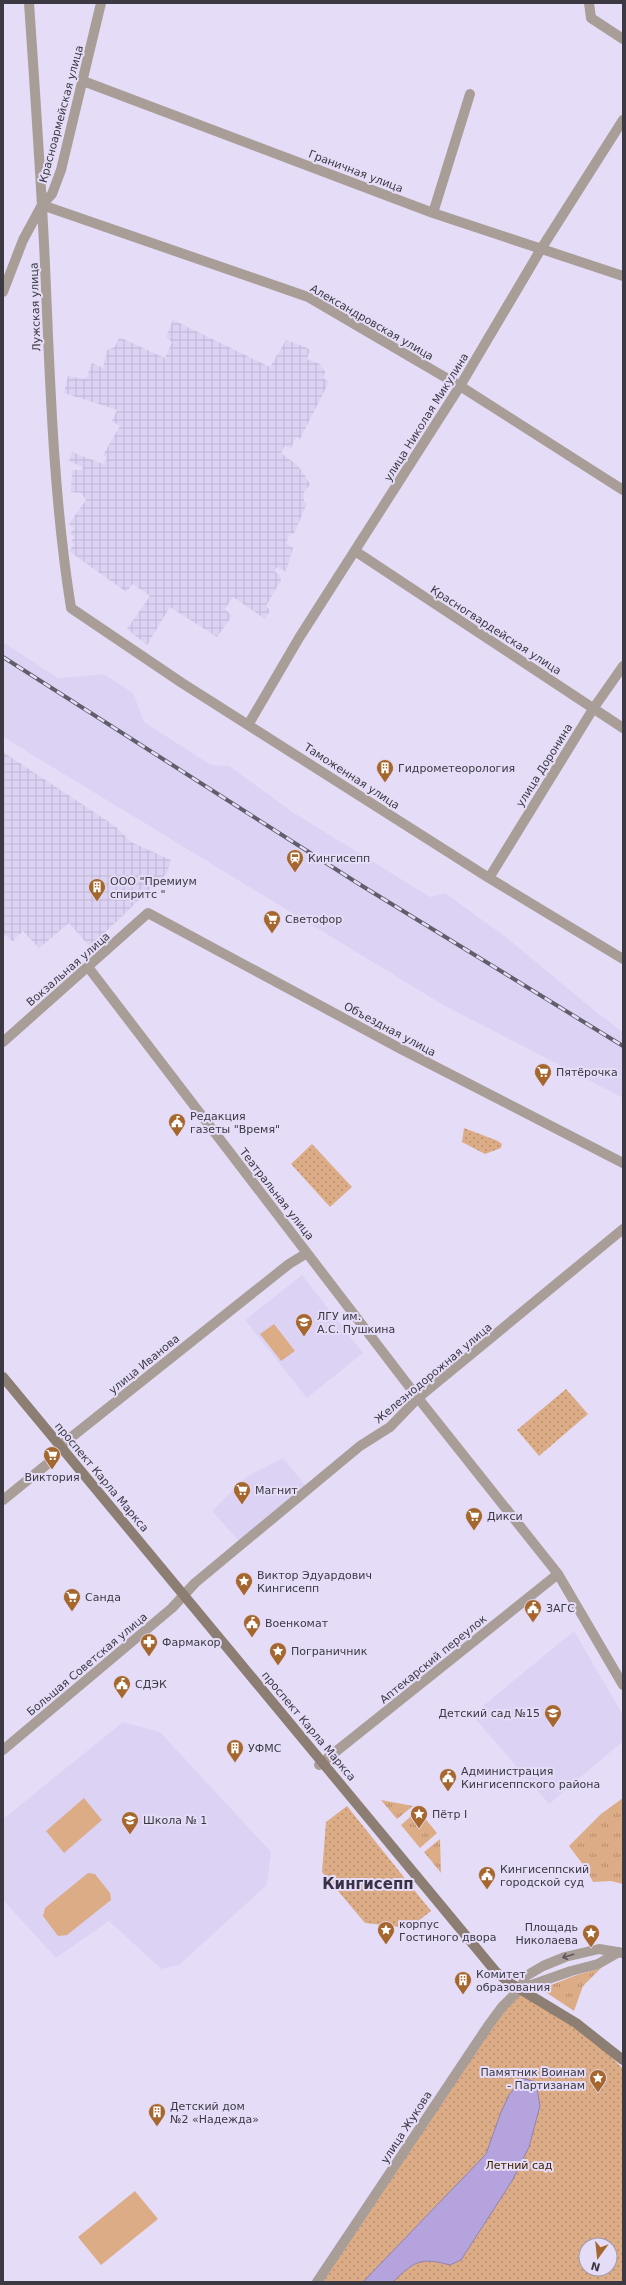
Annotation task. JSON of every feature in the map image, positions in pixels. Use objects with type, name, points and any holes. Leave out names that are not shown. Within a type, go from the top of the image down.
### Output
[{"type":"main road","name":"проспект Карла Маркса","points":[[3,1377],[58,1448],[321,1764],[503,1978],[576,2023],[623,2060]]},
{"type":"main road","points":[[3,1384],[58,1448]]},
{"type":"street","name":"Лужская улица","points":[[29,3],[42,205],[50,381],[62,549],[71,608]]},
{"type":"street","name":"Красноармейская улица","points":[[3,292],[23,240],[42,205],[52,194],[61,170],[101,3]]},
{"type":"street","points":[[589,3],[590,18],[623,39]]},
{"type":"street","name":"Граничная улица","points":[[83,81],[433,213],[623,276]]},
{"type":"street","points":[[433,213],[470,94]]},
{"type":"street","name":"улица Николая Микулина","points":[[248,725],[299,638],[460,386],[541,249],[623,120]]},
{"type":"street","name":"Александровская улица","points":[[42,205],[308,298],[460,386],[623,490]]},
{"type":"street","name":"Красногвардейская улица","points":[[355,552],[623,728]]},
{"type":"street","name":"Таможенная улица","points":[[71,608],[135,653],[488,878],[623,959]]},
{"type":"street","name":"улица Доронина","points":[[488,878],[593,709],[623,666]]},
{"type":"street","name":"Вокзальная улица","points":[[3,1042],[148,913]]},
{"type":"street","name":"Объездная улица","points":[[148,913],[408,1052],[623,1163]]},
{"type":"street","name":"Театральная улица","points":[[88,967],[418,1398]]},
{"type":"street","name":"Железнодорожная улица","points":[[183,1597],[195,1583],[360,1446],[390,1427],[418,1398],[623,1229]]},
{"type":"street","name":"улица Иванова","points":[[3,1500],[50,1461],[58,1448],[289,1264],[307,1253]]},
{"type":"street","points":[[418,1398],[558,1574],[623,1685]]},
{"type":"street","name":"Аптекарский переулок","points":[[321,1764],[558,1574]]},
{"type":"street","name":"Большая Советская улица","points":[[3,1750],[183,1597]]},
{"type":"street","name":"улица Жукова","points":[[317,2282],[488,2026],[502,2007],[520,1989],[526,1976],[543,1966],[565,1957],[599,1949],[621,1953]]},
{"type":"street","points":[[520,1989],[571,1971],[598,1964],[621,1953]]},
{"type":"shaded area","points":[[173,320],[270,367],[286,340],[305,347],[310,350],[307,359],[320,364],[325,372],[323,378],[329,382],[300,439],[296,437],[291,448],[285,446],[281,453],[297,465],[310,485],[304,492],[304,502],[307,503],[294,534],[290,533],[286,543],[293,548],[286,572],[277,567],[274,571],[280,575],[281,580],[266,606],[270,610],[265,619],[233,597],[225,609],[232,616],[217,637],[170,607],[147,645],[127,629],[150,596],[133,584],[126,592],[69,551],[74,544],[71,542],[74,537],[70,534],[74,528],[69,524],[86,500],[81,493],[71,492],[72,470],[82,470],[83,467],[69,461],[72,452],[103,464],[107,458],[103,455],[120,426],[112,421],[117,410],[64,393],[68,376],[86,379],[92,363],[103,368],[107,350],[115,347],[119,337],[165,358],[172,342],[166,337]]},
{"type":"shaded area","points":[[3,642],[58,678],[104,674],[133,693],[144,722],[211,765],[229,766],[294,813],[430,897],[445,893],[506,937],[595,1011],[623,1032],[623,1098],[445,1006],[3,737]]},
{"type":"shaded area","points":[[3,752],[115,826],[131,842],[171,860],[167,873],[90,947],[69,923],[39,948],[23,931],[13,941],[3,934]]},
{"type":"shaded area","name":"ЛГУ им. А.С. Пушкина","points":[[302,1275],[363,1353],[307,1398],[245,1320]]},
{"type":"shaded area","points":[[283,1458],[306,1486],[239,1541],[212,1511],[247,1476]]},
{"type":"shaded area","name":"Детский сад №15","points":[[574,1631],[623,1715],[623,1741],[549,1804],[472,1715]]},
{"type":"shaded area","name":"Школа № 1","points":[[123,1722],[160,1732],[271,1852],[267,1885],[179,1965],[161,1969],[109,1921],[56,1958],[3,1900],[3,1819]]},
{"type":"shaded area","points":[[522,2078],[536,2082],[540,2106],[529,2147],[512,2181],[461,2260],[450,2265],[425,2261],[413,2265],[393,2282],[363,2282],[486,2154],[501,2112],[509,2095]]},
{"type":"green space","points":[[464,1128],[498,1141],[502,1144],[501,1148],[485,1154],[462,1142]]},
{"type":"green space","points":[[312,1144],[352,1187],[330,1207],[291,1164]]},
{"type":"green space","points":[[274,1324],[295,1351],[281,1361],[260,1334]]},
{"type":"green space","points":[[566,1389],[588,1414],[539,1456],[517,1430]]},
{"type":"green space","points":[[84,1798],[102,1820],[64,1853],[46,1831]]},
{"type":"green space","points":[[623,1798],[623,1884],[611,1881],[593,1882],[587,1870],[569,1846],[601,1814]]},
{"type":"green space","points":[[381,1800],[413,1806],[397,1819]]},
{"type":"green space","points":[[347,1806],[431,1911],[409,1928],[365,1923],[322,1872],[326,1822]]},
{"type":"green space","points":[[418,1810],[437,1833],[420,1848],[401,1825]]},
{"type":"green space","points":[[440,1839],[441,1873],[424,1852]]},
{"type":"green space","points":[[88,1873],[95,1874],[110,1893],[111,1900],[67,1935],[58,1936],[43,1916],[45,1908]]},
{"type":"green space","points":[[601,1968],[583,1986],[574,2011],[541,1989],[574,1976]]},
{"type":"green space","name":"Летний сад","points":[[520,1989],[584,2029],[623,2069],[623,2282],[317,2282],[472,2050]]},
{"type":"green space","points":[[135,2191],[158,2219],[101,2265],[78,2237]]},
{"type":"railway","points":[[3,657],[359,884],[623,1046]]},
{"type":"place","name":"Гидрометеорология","points":[[385,783]]},
{"type":"place","name":"Кингисепп","points":[[295,873]]},
{"type":"place","name":"ООО \"Премиум спиритс \"","points":[[97,902]]},
{"type":"place","name":"Светофор","points":[[272,934]]},
{"type":"place","name":"Пятёрочка","points":[[543,1087]]},
{"type":"place","name":"Редакция газеты \"Время\"","points":[[177,1137]]},
{"type":"place","name":"ЛГУ им. А.С. Пушкина","points":[[304,1337]]},
{"type":"place","name":"Виктория","points":[[52,1470]]},
{"type":"place","name":"Магнит","points":[[242,1505]]},
{"type":"place","name":"Дикси","points":[[474,1531]]},
{"type":"place","name":"Виктор Эдуардович Кингисепп","points":[[244,1596]]},
{"type":"place","name":"Санда","points":[[72,1612]]},
{"type":"place","name":"ЗАГС","points":[[533,1623]]},
{"type":"place","name":"Военкомат","points":[[252,1638]]},
{"type":"place","name":"Фармакор","points":[[149,1657]]},
{"type":"place","name":"Пограничник","points":[[278,1666]]},
{"type":"place","name":"СДЭК","points":[[122,1699]]},
{"type":"place","name":"Детский сад №15","points":[[553,1728]]},
{"type":"place","name":"УФМС","points":[[235,1763]]},
{"type":"place","name":"Администрация Кингисеппского района","points":[[448,1792]]},
{"type":"place","name":"Пётр I","points":[[419,1829]]},
{"type":"place","name":"Школа № 1","points":[[130,1835]]},
{"type":"place","name":"Кингисеппский городской суд","points":[[487,1890]]},
{"type":"place","name":"корпус Гостиного двора","points":[[386,1945]]},
{"type":"place","name":"Площадь Николаева","points":[[591,1948]]},
{"type":"place","name":"Комитет образования","points":[[463,1995]]},
{"type":"place","name":"Памятник Воинам - Партизанам","points":[[598,2093]]},
{"type":"place","name":"Детский дом №2 «Надежда»","points":[[157,2127]]},
{"type":"district","name":"Кингисепп","points":[[368,1884]]}]
